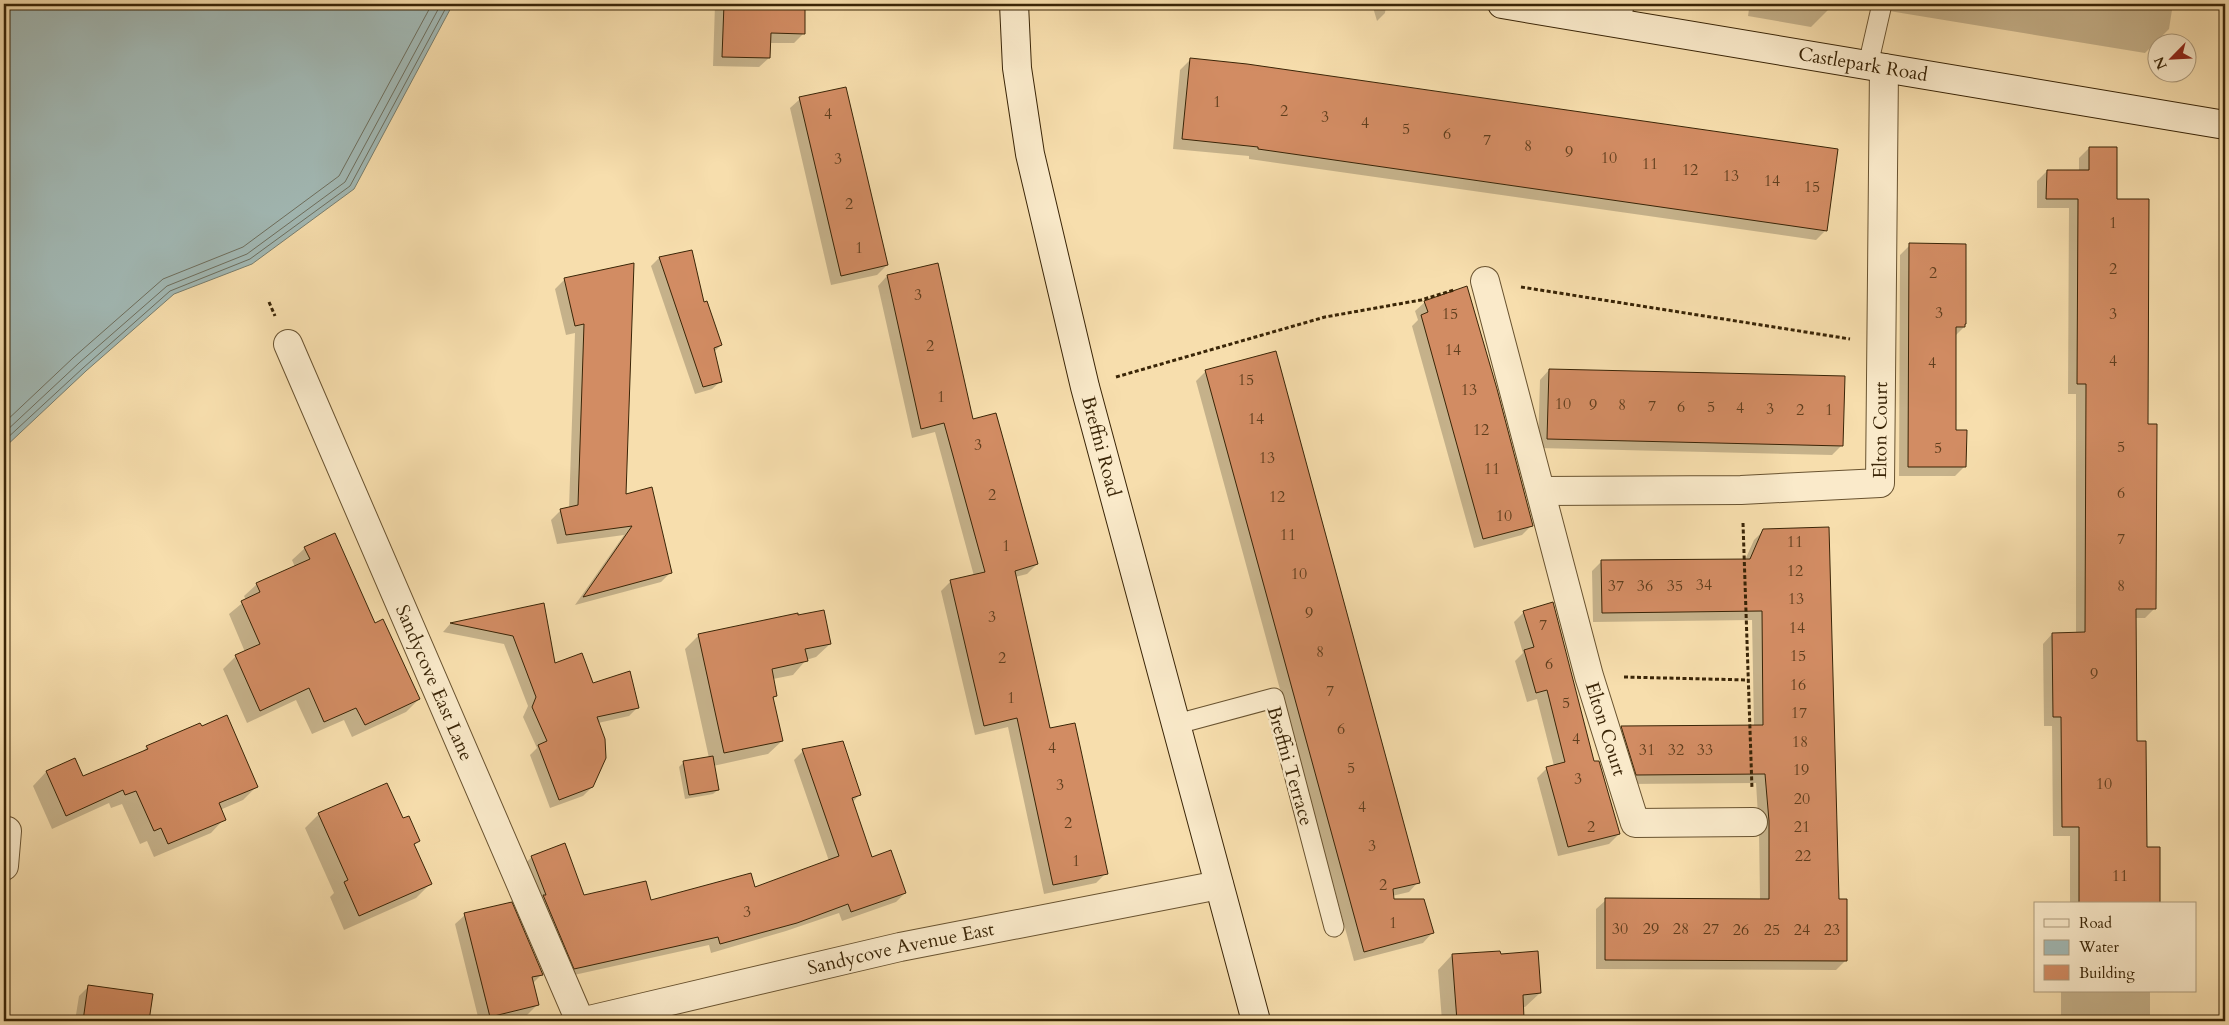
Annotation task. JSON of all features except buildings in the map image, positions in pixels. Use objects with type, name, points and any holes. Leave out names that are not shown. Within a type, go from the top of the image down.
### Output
[{"type":"street","name":"Breffni Road","points":[[1014,4],[1017,68],[1030,154],[1085,387],[1256,1021]]},
{"type":"street","name":"Castlepark Road","points":[[1502,4],[1618,13],[1876,66],[2225,125]]},
{"type":"street","name":"Elton Court","points":[[1541,491],[1741,490],[1880,483],[1876,66]]},
{"type":"street","name":"Elton Court","points":[[1485,281],[1589,676],[1635,823],[1753,822]]},
{"type":"street","name":"Sandycove East Lane","points":[[288,344],[580,1021]]},
{"type":"street","points":[[4,866],[7,831]]},
{"type":"street","name":"Sandycove Avenue East","points":[[585,1021],[900,947],[1219,885]]},
{"type":"lane","points":[[1876,66],[1882,4]]},
{"type":"lane","name":"Breffni Terrace","points":[[1177,724],[1274,698],[1334,927]]},
{"type":"path","points":[[1741,490],[1753,822]]},
{"type":"path","points":[[1589,676],[1748,680]]},
{"type":"water","points":[[4,4],[453,4],[354,189],[252,264],[174,294],[86,371],[4,448]]}]
